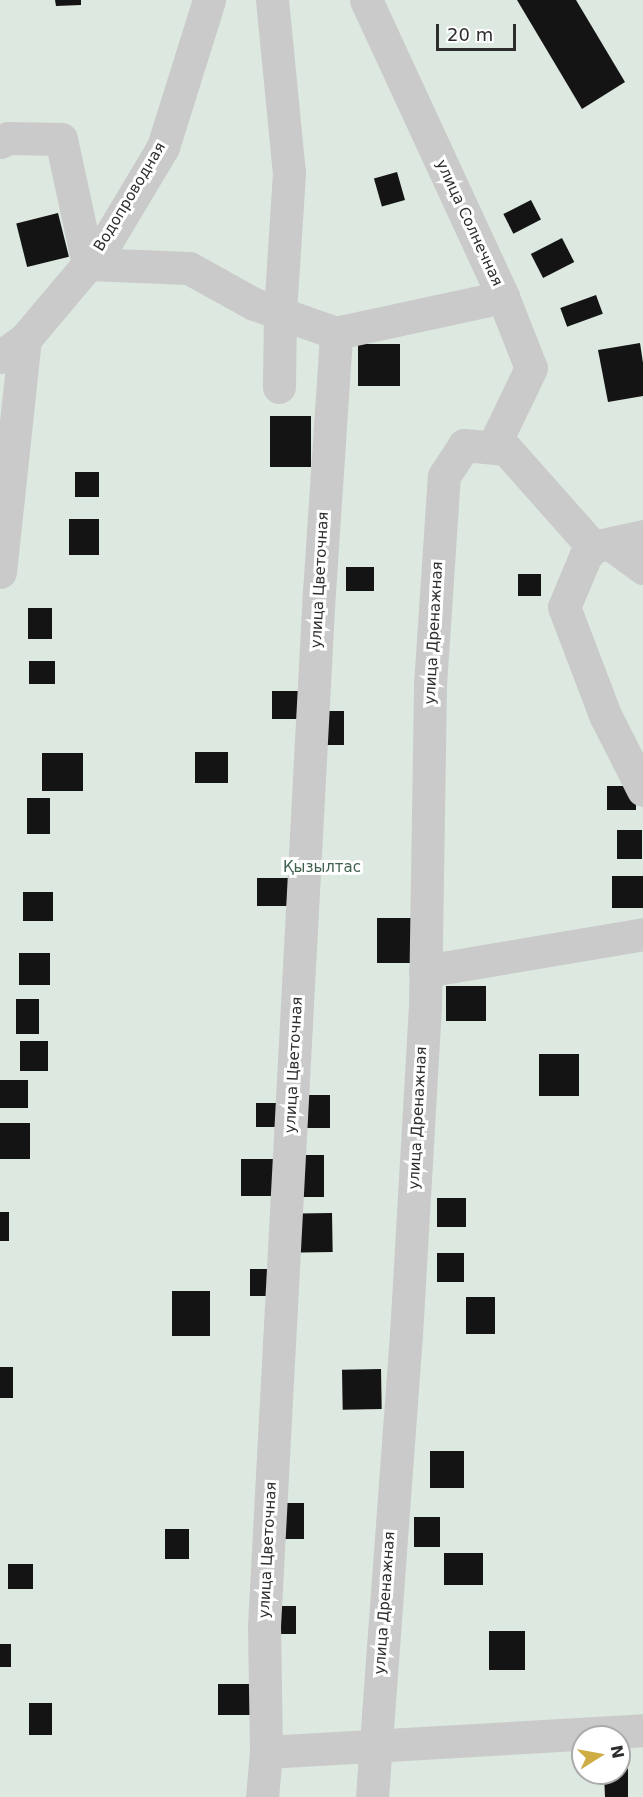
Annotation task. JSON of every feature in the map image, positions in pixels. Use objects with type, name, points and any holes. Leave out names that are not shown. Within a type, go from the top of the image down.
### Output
[{"type":"street","name":"Водопроводная","points":[[12,348],[105,244],[163,147],[209,0]]},
{"type":"street","points":[[272,0],[289,173],[280,314],[279,387]]},
{"type":"street","name":"улица Солнечная","points":[[366,0],[503,297],[531,368],[479,446]]},
{"type":"street","points":[[0,142],[8,138],[60,139],[87,264],[189,268],[254,304],[336,333],[503,297]]},
{"type":"street","name":"улица Цветочная","points":[[262,1797],[266,1752],[264,1626],[318,616],[336,333]]},
{"type":"street","points":[[0,572],[12,348]]},
{"type":"street","points":[[479,446],[506,449],[601,545],[643,568]]},
{"type":"street","name":"улица Дренажная","points":[[372,1797],[406,1335],[425,971],[430,685],[444,476],[479,446]]},
{"type":"street","points":[[643,536],[601,545],[585,557],[564,607],[605,715],[643,790]]},
{"type":"street","points":[[425,971],[643,934]]},
{"type":"street","points":[[266,1752],[643,1730]]},
{"type":"green space","name":"Қызылтас","points":[[0,0],[643,0],[643,1797],[0,1797]]},
{"type":"building","points":[[55,0],[81,0],[81,5],[56,6]]},
{"type":"building","points":[[517,0],[576,0],[625,82],[582,109]]},
{"type":"building","points":[[397,172],[405,200],[382,206],[374,179]]},
{"type":"building","points":[[531,200],[541,220],[513,234],[503,214]]},
{"type":"building","points":[[58,213],[69,257],[27,267],[16,223]]},
{"type":"building","points":[[562,238],[574,262],[543,278],[531,254]]},
{"type":"building","points":[[596,295],[603,314],[567,327],[560,308]]},
{"type":"building","points":[[640,343],[643,363],[643,396],[608,402],[598,350]]},
{"type":"building","points":[[358,344],[400,344],[400,386],[358,386]]},
{"type":"building","points":[[270,416],[311,416],[311,467],[270,467]]},
{"type":"building","points":[[75,472],[99,472],[99,497],[75,497]]},
{"type":"building","points":[[69,519],[99,519],[99,555],[69,555]]},
{"type":"building","points":[[346,567],[374,567],[374,591],[346,591]]},
{"type":"building","points":[[518,574],[541,574],[541,596],[518,596]]},
{"type":"building","points":[[28,608],[52,608],[52,639],[28,639]]},
{"type":"building","points":[[29,661],[55,661],[55,684],[29,684]]},
{"type":"building","points":[[272,691],[299,691],[299,719],[272,719]]},
{"type":"building","points":[[319,711],[344,711],[344,745],[319,745]]},
{"type":"building","points":[[195,752],[228,752],[228,783],[195,783]]},
{"type":"building","points":[[42,753],[83,753],[83,791],[42,791]]},
{"type":"building","points":[[607,786],[636,786],[636,810],[607,810]]},
{"type":"building","points":[[27,798],[50,798],[50,834],[27,834]]},
{"type":"building","points":[[617,830],[642,830],[642,859],[617,859]]},
{"type":"building","points":[[612,876],[643,876],[643,908],[612,908]]},
{"type":"building","points":[[257,878],[291,878],[291,906],[257,906]]},
{"type":"building","points":[[23,892],[53,892],[53,921],[23,921]]},
{"type":"building","points":[[377,918],[418,918],[418,963],[377,963]]},
{"type":"building","points":[[19,953],[50,953],[50,985],[19,985]]},
{"type":"building","points":[[446,986],[486,986],[486,1021],[446,1021]]},
{"type":"building","points":[[16,999],[39,999],[39,1034],[16,1034]]},
{"type":"building","points":[[20,1041],[48,1041],[48,1071],[20,1071]]},
{"type":"building","points":[[539,1054],[579,1054],[579,1096],[539,1096]]},
{"type":"building","points":[[0,1080],[28,1080],[28,1108],[0,1108]]},
{"type":"building","points":[[301,1095],[330,1095],[330,1128],[301,1128]]},
{"type":"building","points":[[256,1103],[279,1103],[279,1127],[256,1127]]},
{"type":"building","points":[[0,1123],[30,1123],[30,1159],[0,1159]]},
{"type":"building","points":[[301,1155],[324,1155],[324,1197],[301,1197]]},
{"type":"building","points":[[241,1159],[275,1159],[275,1196],[241,1196]]},
{"type":"building","points":[[437,1198],[466,1198],[466,1227],[437,1227]]},
{"type":"building","points":[[0,1212],[9,1212],[9,1241],[0,1241]]},
{"type":"building","points":[[332,1213],[333,1252],[300,1253],[299,1214]]},
{"type":"building","points":[[437,1253],[464,1253],[464,1282],[437,1282]]},
{"type":"building","points":[[250,1269],[272,1269],[272,1296],[250,1296]]},
{"type":"building","points":[[172,1291],[210,1291],[210,1336],[172,1336]]},
{"type":"building","points":[[466,1297],[495,1297],[495,1334],[466,1334]]},
{"type":"building","points":[[0,1367],[13,1367],[13,1398],[0,1398]]},
{"type":"building","points":[[381,1369],[382,1409],[343,1410],[342,1370]]},
{"type":"building","points":[[430,1451],[464,1451],[464,1488],[430,1488]]},
{"type":"building","points":[[279,1503],[304,1503],[304,1539],[279,1539]]},
{"type":"building","points":[[414,1517],[440,1517],[440,1547],[414,1547]]},
{"type":"building","points":[[165,1529],[189,1529],[189,1559],[165,1559]]},
{"type":"building","points":[[444,1553],[483,1553],[483,1585],[444,1585]]},
{"type":"building","points":[[8,1564],[33,1564],[33,1589],[8,1589]]},
{"type":"building","points":[[274,1606],[296,1606],[296,1634],[274,1634]]},
{"type":"building","points":[[489,1631],[525,1631],[525,1670],[489,1670]]},
{"type":"building","points":[[0,1644],[11,1644],[11,1667],[0,1667]]},
{"type":"building","points":[[218,1684],[253,1684],[253,1715],[218,1715]]},
{"type":"building","points":[[29,1703],[52,1703],[52,1735],[29,1735]]},
{"type":"building","points":[[604,1785],[628,1785],[628,1797],[605,1797]]}]
